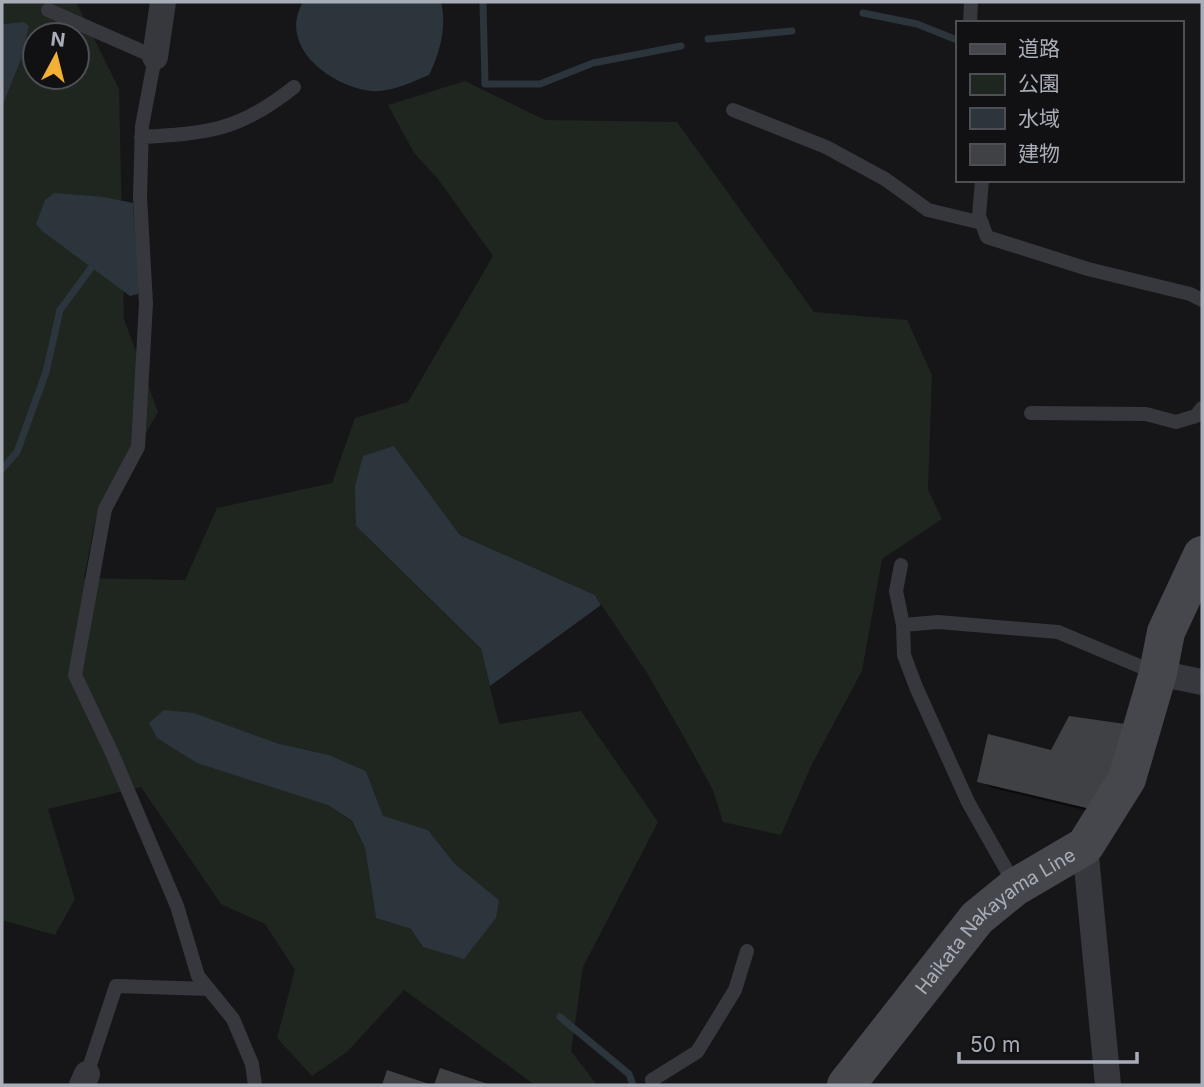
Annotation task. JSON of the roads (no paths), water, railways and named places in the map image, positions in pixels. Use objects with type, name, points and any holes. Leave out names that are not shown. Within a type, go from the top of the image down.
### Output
[{"type":"main road","name":"Haikata Nakayama Line","points":[[855,1083],[977,918],[1015,887],[1085,846],[1127,779],[1158,673],[1166,632],[1202,555]]},
{"type":"street","points":[[155,57],[163,2]]},
{"type":"street","points":[[1158,673],[1202,682]]},
{"type":"street","points":[[1085,846],[1108,1085]]},
{"type":"lane","points":[[970,21],[971,2]]},
{"type":"lane","points":[[48,10],[155,57],[142,126],[140,197],[146,303],[138,447],[105,509],[75,675],[112,753],[177,906],[198,976],[233,1019],[253,1064],[255,1085]]},
{"type":"lane","points":[[142,137],[199,133],[239,123],[268,109],[294,87]]},
{"type":"lane","points":[[733,110],[826,147],[885,179],[928,210],[982,223]]},
{"type":"lane","points":[[982,182],[979,216],[987,237],[1088,269],[1190,294],[1202,300]]},
{"type":"lane","points":[[1031,413],[1146,414],[1176,422],[1196,416],[1202,408]]},
{"type":"lane","points":[[901,565],[896,591],[903,625],[904,655],[968,802],[1015,887]]},
{"type":"lane","points":[[903,625],[937,622],[1058,632],[1158,673]]},
{"type":"lane","points":[[653,1085],[652,1080],[696,1052],[735,990],[747,951]]},
{"type":"lane","points":[[84,1080],[116,986],[209,989]]},
{"type":"water","points":[[303,2],[441,2],[441,39],[429,75],[401,86],[378,91],[355,88],[339,81],[312,61],[302,48],[297,34],[297,18]]},
{"type":"water","points":[[21,22],[21,60],[2,107],[2,24]]},
{"type":"water","points":[[54,193],[103,197],[133,203],[138,294],[130,296],[36,224],[45,200]]},
{"type":"water","points":[[394,446],[460,535],[595,595],[601,605],[490,686],[481,649],[356,526],[355,486],[363,456]]},
{"type":"water","points":[[164,710],[194,713],[276,743],[329,755],[366,771],[383,816],[428,830],[455,864],[499,900],[496,918],[464,959],[423,947],[411,929],[376,918],[365,848],[352,821],[328,805],[197,763],[157,738],[149,723]]},
{"type":"waterway","points":[[483,2],[485,84],[540,84],[593,63],[681,46]]},
{"type":"waterway","points":[[863,13],[917,24],[956,40]]},
{"type":"waterway","points":[[708,39],[792,31]]},
{"type":"waterway","points":[[2,469],[17,452],[46,372],[60,310],[91,268]]},
{"type":"waterway","points":[[560,1017],[629,1074],[633,1085]]}]
